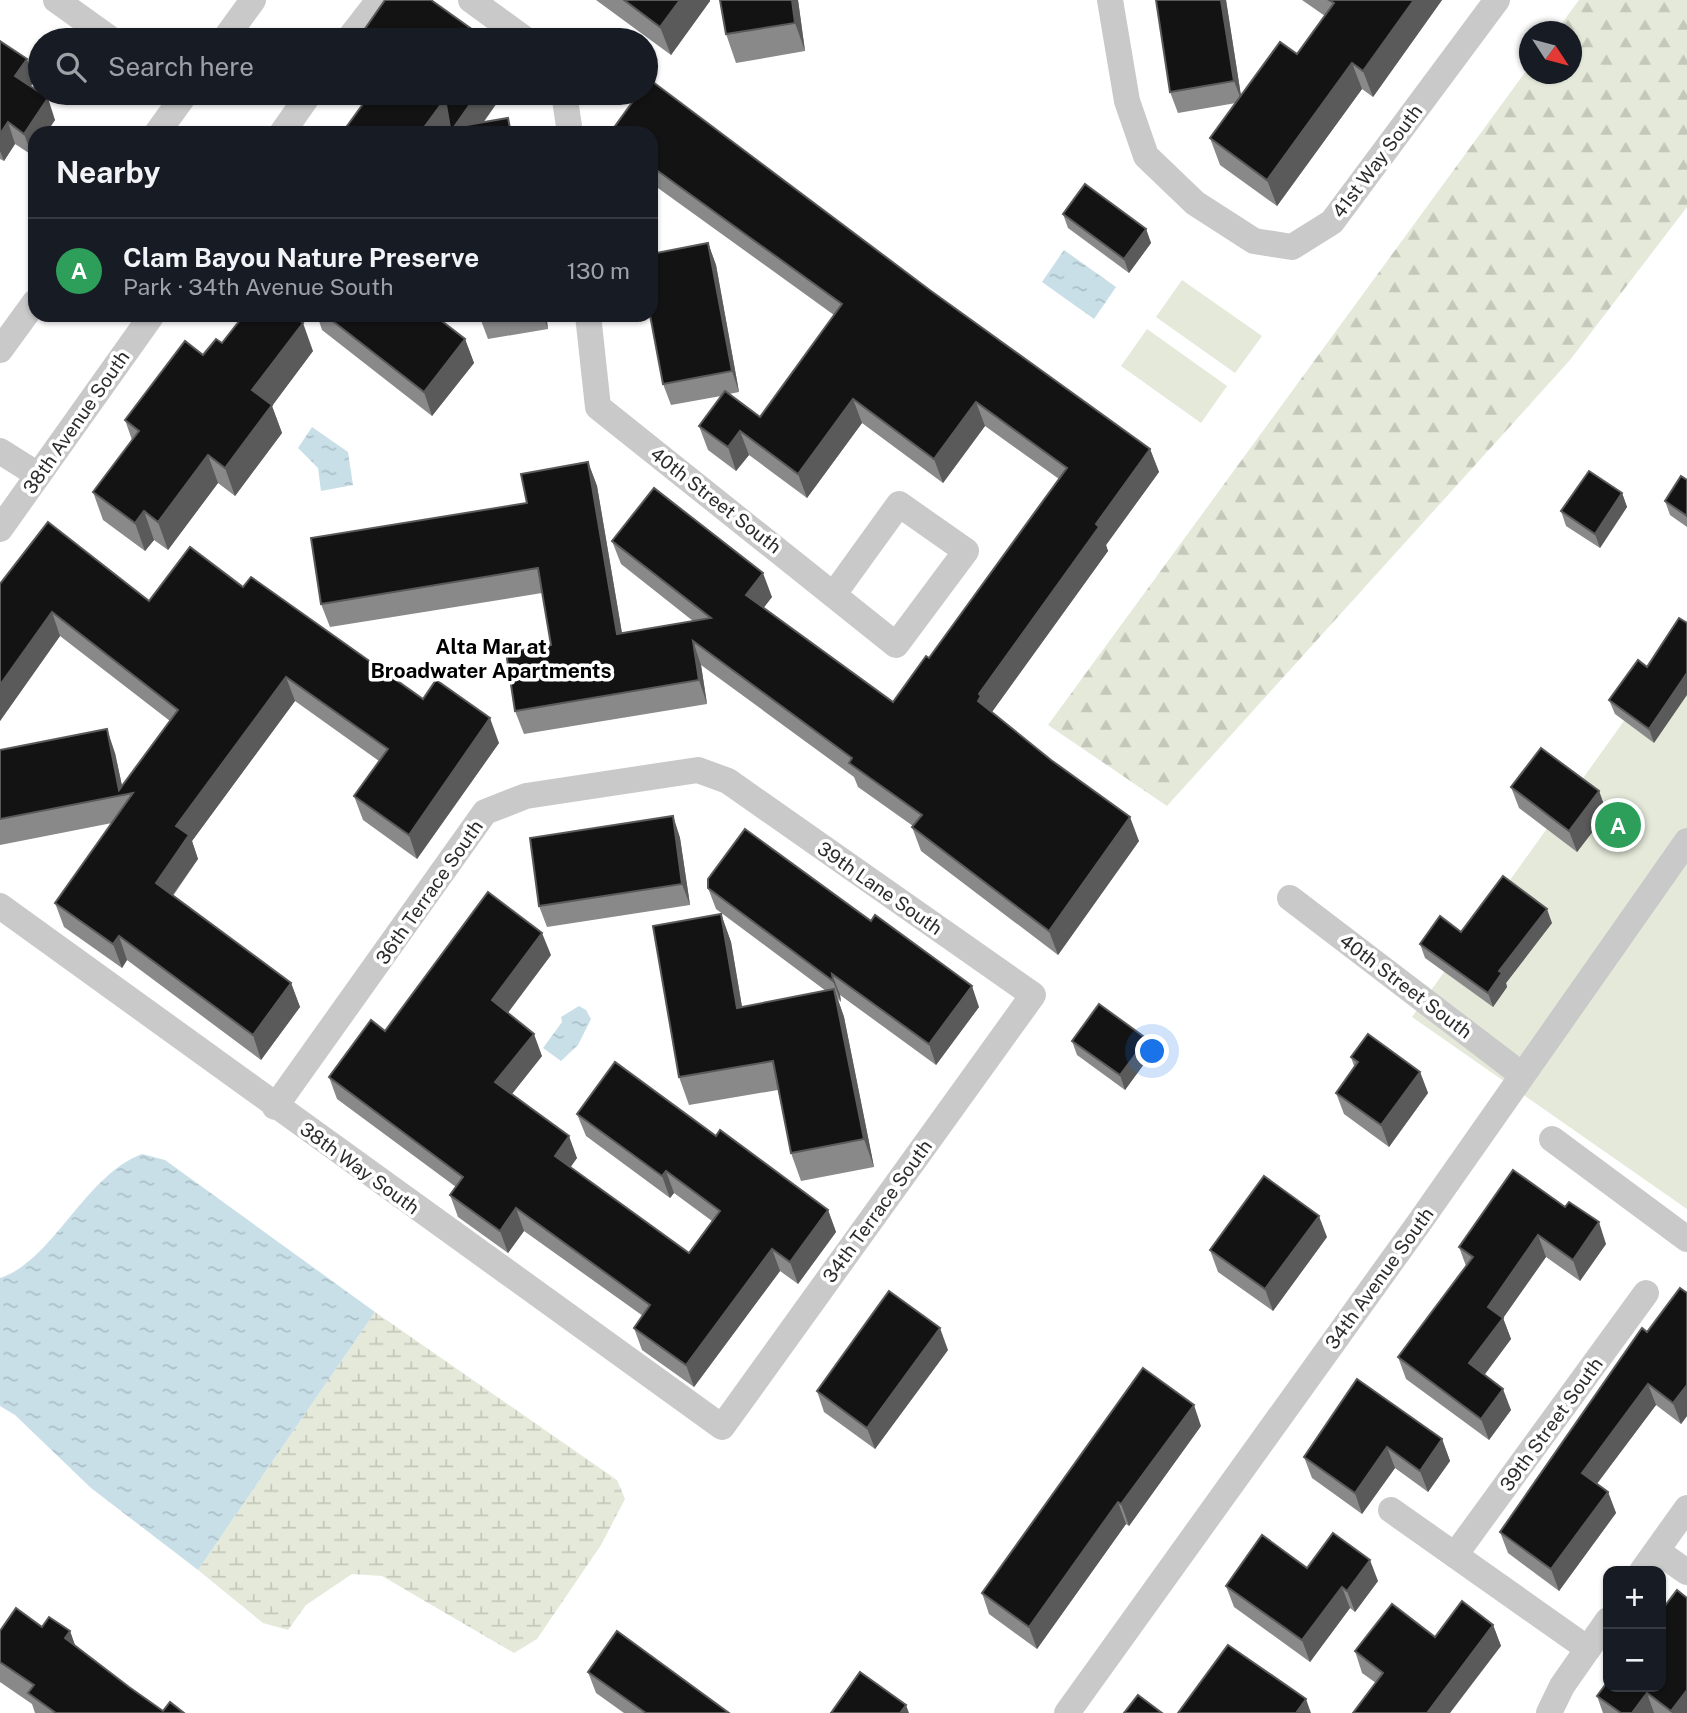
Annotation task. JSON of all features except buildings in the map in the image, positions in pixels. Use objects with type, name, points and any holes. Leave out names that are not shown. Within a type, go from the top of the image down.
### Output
[{"type":"street","points":[[57,0],[96,28]]},
{"type":"street","points":[[233,28],[253,0]]},
{"type":"street","points":[[357,28],[379,0]]},
{"type":"street","points":[[471,0],[510,28]]},
{"type":"street","name":"41st Way South","points":[[1110,0],[1127,101],[1146,156],[1195,203],[1254,241],[1292,247],[1332,222],[1497,0]]},
{"type":"street","points":[[162,126],[177,105]]},
{"type":"street","points":[[287,126],[302,105]]},
{"type":"street","points":[[566,105],[569,126]]},
{"type":"street","points":[[0,350],[28,312]]},
{"type":"street","name":"38th Avenue South","points":[[0,529],[147,322]]},
{"type":"street","name":"40th Street South","points":[[589,322],[597,407],[896,645],[966,551],[899,504],[834,594]]},
{"type":"street","points":[[0,451],[38,475]]},
{"type":"street","name":"36th Terrace South","points":[[275,1107],[485,812],[526,796],[698,770],[728,781]]},
{"type":"street","name":"39th Lane South","points":[[728,781],[1032,995]]},
{"type":"street","name":"34th Avenue South","points":[[1067,1713],[1419,1223],[1687,841]]},
{"type":"street","name":"40th Street South","points":[[1290,898],[1522,1074]]},
{"type":"street","name":"38th Way South","points":[[0,906],[722,1427]]},
{"type":"street","name":"34th Terrace South","points":[[722,1427],[1032,995]]},
{"type":"street","points":[[1552,1139],[1687,1240]]},
{"type":"street","name":"39th Street South","points":[[1455,1555],[1646,1293]]},
{"type":"street","points":[[1687,1508],[1650,1561],[1687,1572]]},
{"type":"street","points":[[1391,1510],[1588,1649]]},
{"type":"street","points":[[1549,1713],[1562,1686],[1603,1627]]},
{"type":"green space","points":[[1579,0],[1687,0],[1687,207],[1570,360],[1167,806],[1048,725],[1519,81],[1519,84],[1582,84],[1582,21],[1563,21]]},
{"type":"green space","points":[[1182,280],[1262,336],[1235,373],[1156,317]]},
{"type":"green space","points":[[1147,329],[1227,386],[1201,423],[1121,366]]},
{"type":"green space","points":[[1687,633],[1687,1209],[1412,1017]]},
{"type":"green space","points":[[375,1312],[617,1480],[625,1499],[601,1545],[537,1639],[514,1653],[382,1576],[352,1574],[306,1605],[288,1630],[263,1623],[198,1570]]},
{"type":"water","points":[[1064,250],[1116,287],[1094,319],[1042,282]]},
{"type":"water","points":[[312,427],[348,452],[353,485],[321,491],[318,468],[298,448]]},
{"type":"water","points":[[579,1006],[586,1010],[591,1019],[578,1045],[561,1061],[543,1048],[562,1022],[561,1017]]},
{"type":"water","points":[[142,1154],[165,1160],[375,1312],[198,1570],[91,1488],[15,1415],[0,1406],[0,1278],[19,1269],[37,1254],[103,1180]]},
{"type":"place","name":"Clam Bayou Nature Preserve","points":[[1618,825]]},
{"type":"district","name":"Alta Mar at Broadwater Apartments","points":[[491,659]]}]
